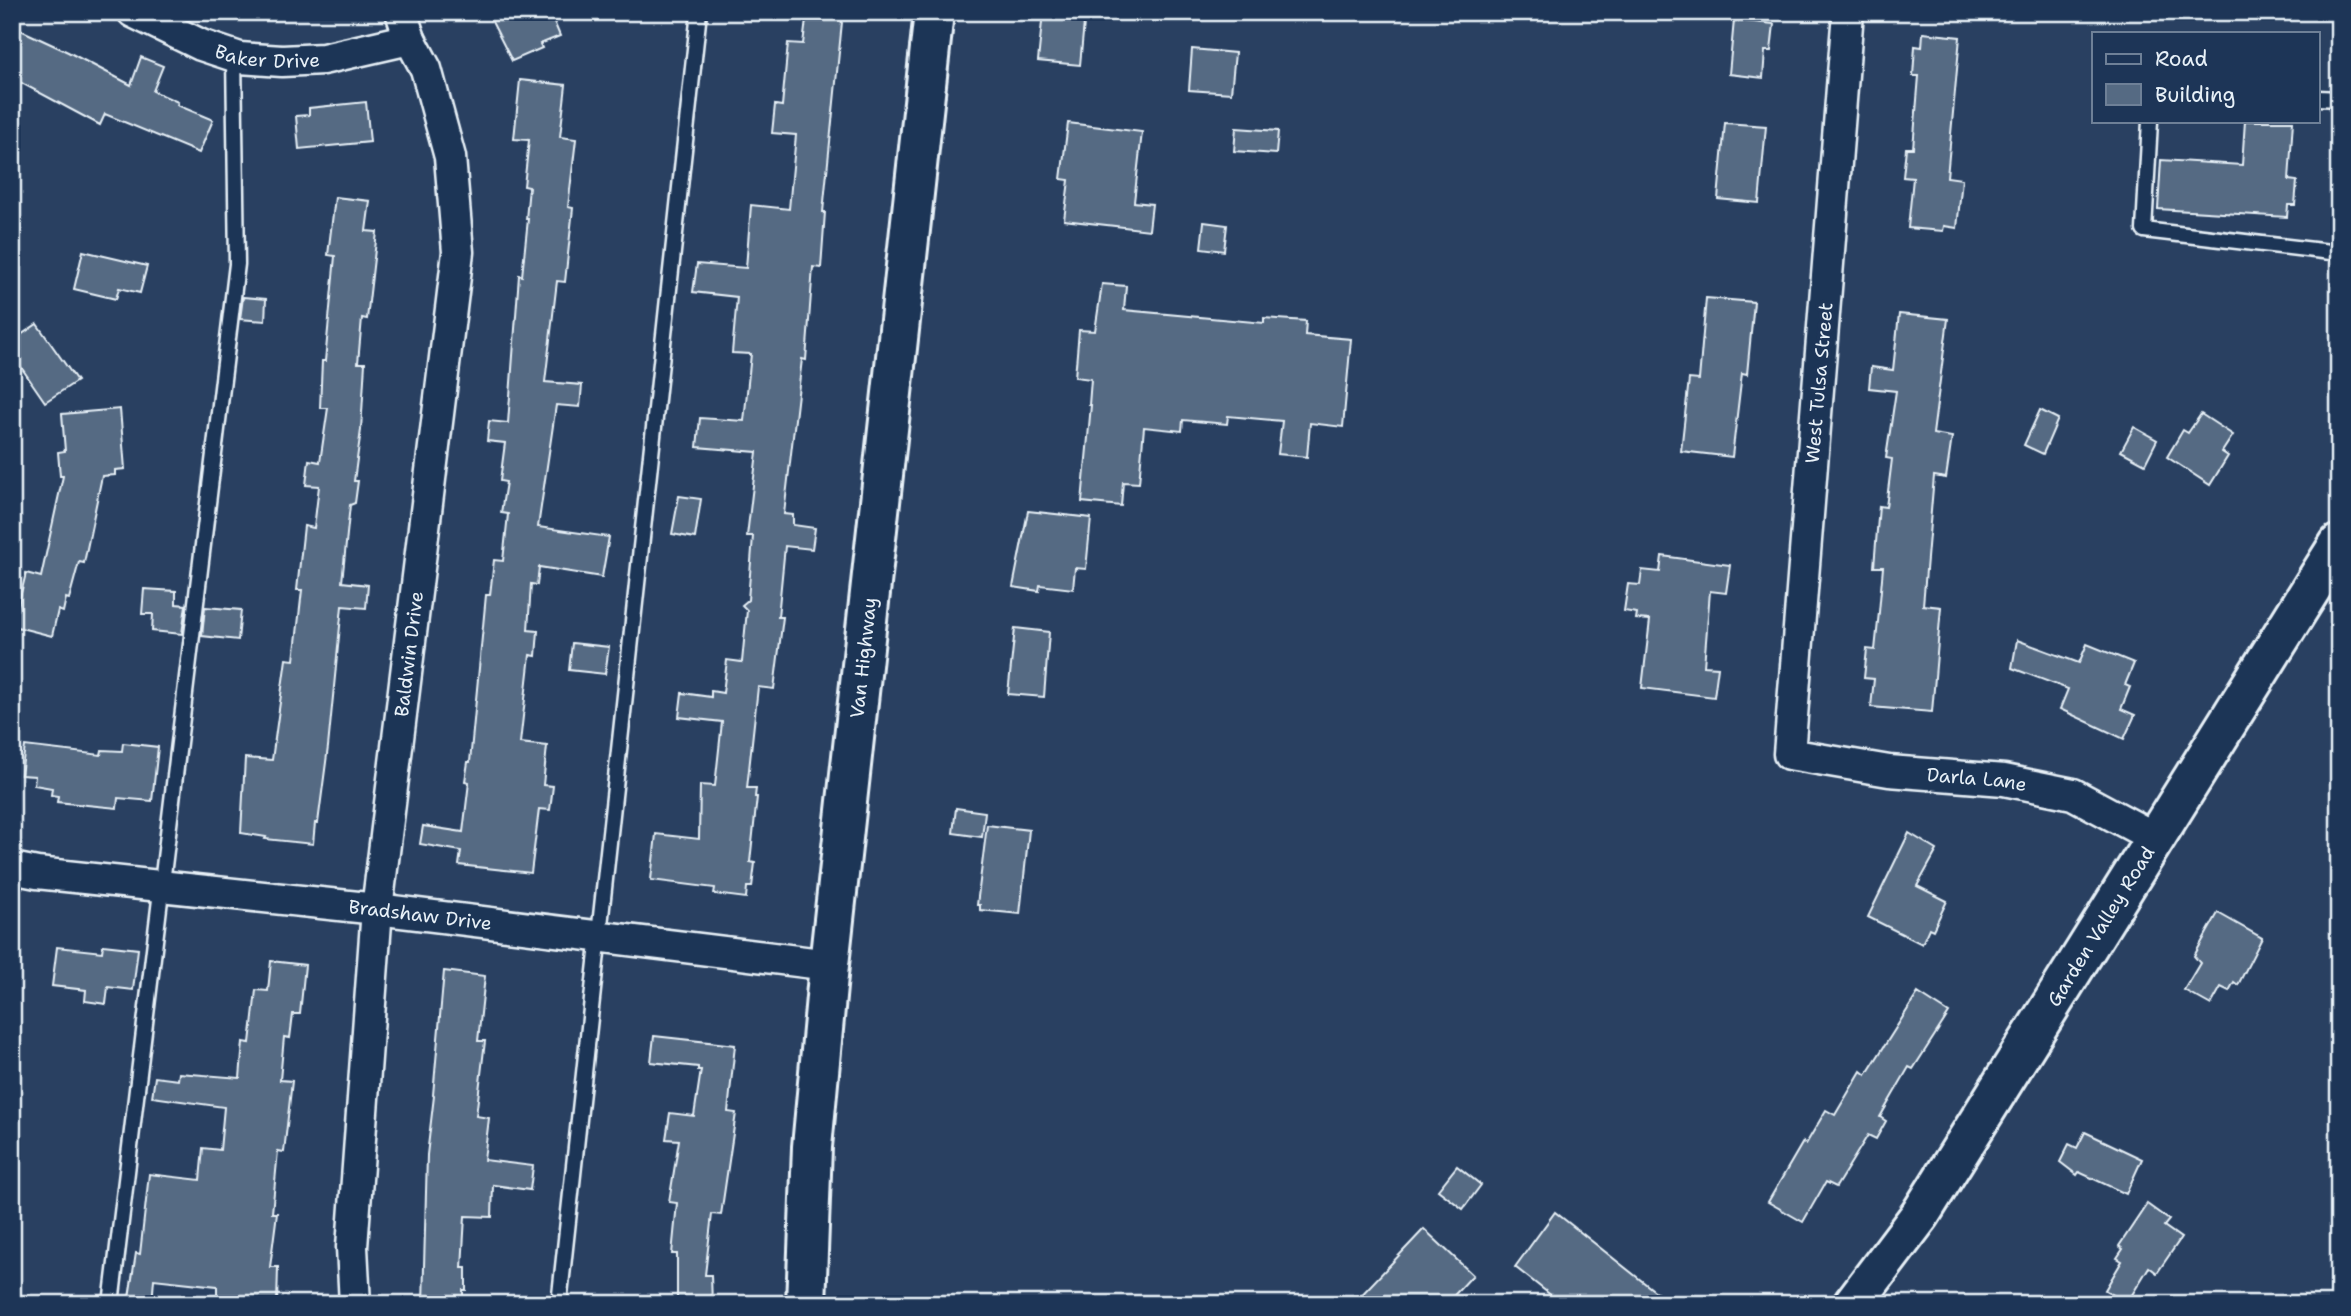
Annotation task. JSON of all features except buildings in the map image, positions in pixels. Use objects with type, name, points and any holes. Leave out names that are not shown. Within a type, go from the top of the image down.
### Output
[{"type":"main road","name":"Van Highway","points":[[806,1304],[812,1147],[829,965],[934,12]]},
{"type":"main road","name":"Garden Valley Road","points":[[1853,1304],[1920,1215],[2339,544]]},
{"type":"street","name":"Baker Drive","points":[[133,12],[201,45],[234,55],[282,61],[323,59],[405,26]]},
{"type":"street","name":"West Tulsa Street","points":[[1790,754],[1848,12]]},
{"type":"street","name":"Baldwin Drive","points":[[355,1304],[352,1247],[377,909],[458,252],[450,157],[426,69],[405,26]]},
{"type":"street","name":"Darla Lane","points":[[1790,754],[1889,771],[2004,780],[2073,794],[2155,838]]},
{"type":"street","name":"Bradshaw Drive","points":[[12,868],[37,873],[377,909],[829,965]]},
{"type":"lane","points":[[559,1304],[699,12]]},
{"type":"lane","points":[[111,1304],[237,264],[234,55]]},
{"type":"lane","points":[[2320,99],[2339,99]]},
{"type":"lane","points":[[2150,122],[2144,230],[2339,253]]}]
